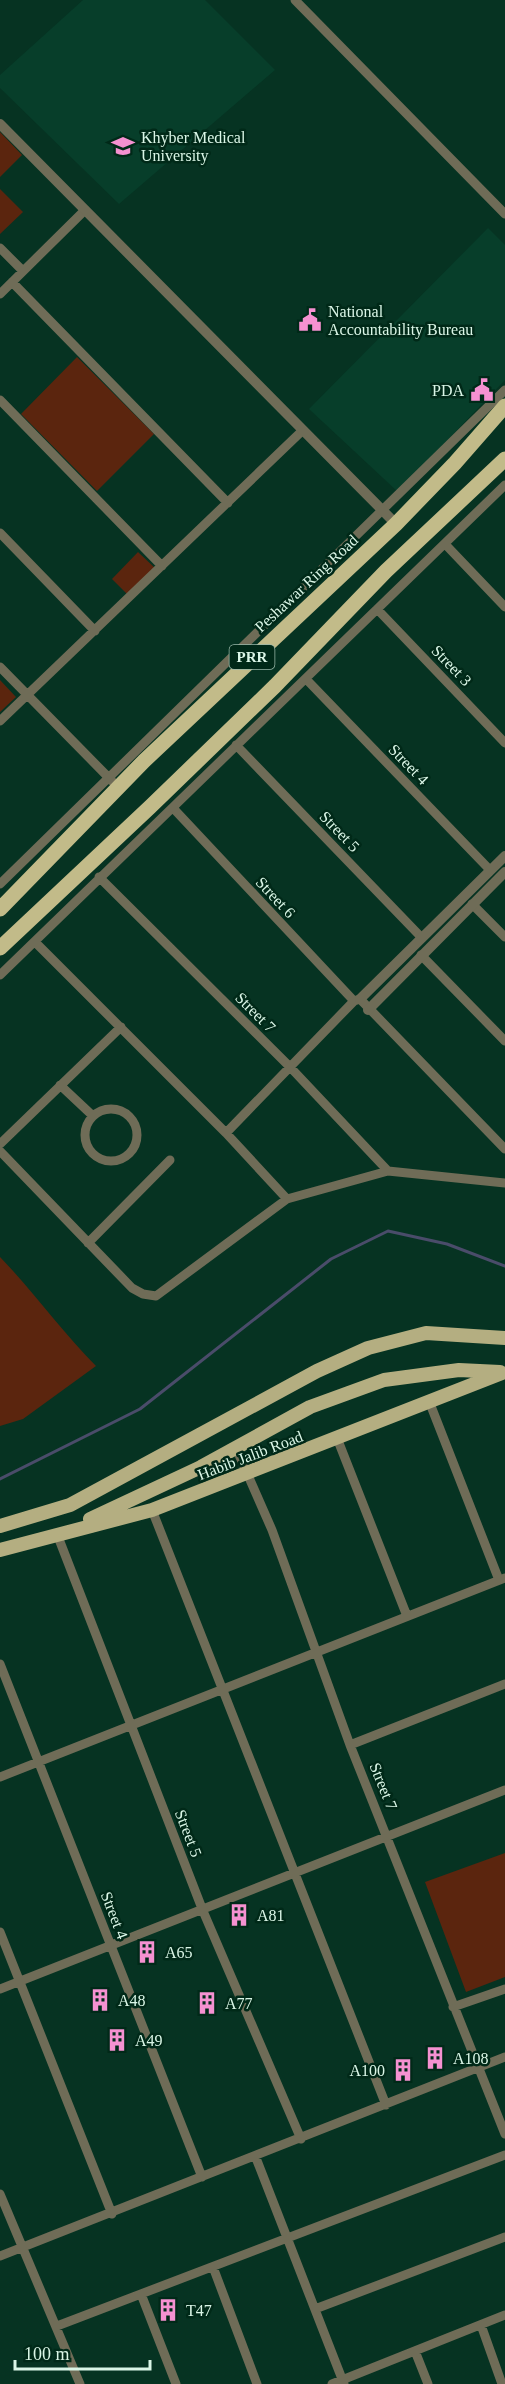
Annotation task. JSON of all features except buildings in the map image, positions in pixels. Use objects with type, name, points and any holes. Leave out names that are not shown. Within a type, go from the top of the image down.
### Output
[{"type":"highway","name":"Peshawar Ring Road","points":[[0,909],[113,783],[396,524],[455,463],[473,439],[505,406]]},
{"type":"highway","name":"PRR","points":[[0,948],[157,801],[275,686],[386,571],[505,459]]},
{"type":"main road","points":[[0,1526],[70,1505],[307,1376],[368,1348],[402,1337],[426,1334],[505,1338]]},
{"type":"main road","points":[[57,1534],[236,1448],[310,1407],[384,1380],[459,1370],[504,1373]]},
{"type":"main road","name":"Habib Jalib Road","points":[[0,1550],[152,1510],[504,1373]]},
{"type":"main road","points":[[83,1497],[96,1516]]},
{"type":"street","points":[[295,0],[505,214]]},
{"type":"street","points":[[0,124],[396,524]]},
{"type":"street","points":[[497,206],[505,198]]},
{"type":"street","points":[[0,294],[85,210]]},
{"type":"street","points":[[0,248],[23,271]]},
{"type":"street","points":[[12,282],[228,502]]},
{"type":"street","points":[[0,884],[113,783],[505,390]]},
{"type":"street","points":[[0,400],[162,566]]},
{"type":"street","points":[[0,721],[303,430]]},
{"type":"street","points":[[0,975],[505,485]]},
{"type":"street","points":[[0,533],[95,631]]},
{"type":"street","points":[[445,543],[505,607]]},
{"type":"street","name":"Street 3","points":[[377,609],[505,743]]},
{"type":"street","points":[[0,667],[113,783]]},
{"type":"street","name":"Street 4","points":[[306,679],[490,870]]},
{"type":"street","name":"Street 5","points":[[236,745],[422,938]]},
{"type":"street","name":"Street 6","points":[[173,808],[357,1000],[505,1149]]},
{"type":"street","points":[[226,1133],[357,1000],[505,856]]},
{"type":"street","points":[[368,1010],[505,872]]},
{"type":"street","name":"Street 7","points":[[99,877],[290,1067],[388,1172]]},
{"type":"street","points":[[472,904],[505,937]]},
{"type":"street","points":[[35,942],[226,1133],[287,1199]]},
{"type":"street","points":[[421,955],[505,1041]]},
{"type":"street","points":[[0,1144],[121,1027]]},
{"type":"street","points":[[60,1085],[93,1116]]},
{"type":"street","points":[[117,1109],[132,1119],[137,1135],[131,1151],[117,1160],[108,1160],[93,1153],[86,1139],[85,1130],[93,1116],[100,1111],[117,1109]]},
{"type":"street","points":[[0,1152],[132,1288],[143,1294],[156,1296],[287,1199],[388,1172],[505,1184]]},
{"type":"street","points":[[88,1243],[170,1160]]},
{"type":"street","points":[[0,1777],[502,1579],[429,1401]]},
{"type":"street","points":[[337,1438],[407,1616]]},
{"type":"street","name":"Street 7","points":[[236,1448],[272,1530],[350,1745],[505,2134]]},
{"type":"street","points":[[152,1510],[386,2105]]},
{"type":"street","name":"Street 5","points":[[57,1534],[203,1911],[302,2139]]},
{"type":"street","name":"Street 4","points":[[0,1664],[202,2177]]},
{"type":"street","points":[[350,1745],[505,1684]]},
{"type":"street","points":[[0,1989],[203,1911],[293,1872],[505,1790]]},
{"type":"street","points":[[0,1932],[112,2214]]},
{"type":"street","points":[[453,2007],[505,1989]]},
{"type":"street","points":[[0,2256],[256,2158],[505,2057]]},
{"type":"street","points":[[57,2326],[505,2155]]},
{"type":"street","points":[[256,2158],[343,2382]]},
{"type":"street","points":[[0,2194],[80,2384]]},
{"type":"street","points":[[315,2309],[505,2237]]},
{"type":"street","points":[[213,2267],[257,2384]]},
{"type":"street","points":[[141,2294],[176,2384]]},
{"type":"street","points":[[332,2384],[343,2382],[505,2316]]},
{"type":"street","points":[[481,2325],[502,2384]]},
{"type":"street","points":[[415,2351],[428,2384]]},
{"type":"shaded area","name":"Khyber Medical University","points":[[83,0],[205,0],[275,70],[119,204],[0,88],[0,75]]},
{"type":"shaded area","points":[[0,132],[22,155],[0,177]]},
{"type":"shaded area","points":[[0,189],[23,212],[0,234]]},
{"type":"shaded area","points":[[488,228],[505,245],[505,380],[398,492],[309,409]]},
{"type":"shaded area","points":[[77,357],[154,434],[97,491],[21,414]]},
{"type":"shaded area","points":[[138,552],[155,568],[128,595],[112,579]]},
{"type":"shaded area","points":[[0,680],[16,697],[0,712]]},
{"type":"shaded area","points":[[0,1257],[96,1366],[23,1419],[0,1426]]},
{"type":"shaded area","points":[[505,1853],[505,1977],[466,1992],[425,1882]]},
{"type":"waterway","points":[[0,1479],[140,1409],[331,1259],[388,1231],[447,1244],[505,1266]]},
{"type":"place","name":"Khyber Medical University","points":[[123,146]]},
{"type":"place","name":"National Accountability Bureau","points":[[310,320]]},
{"type":"place","name":"PDA","points":[[482,390]]},
{"type":"place","name":"A81","points":[[239,1915]]},
{"type":"place","name":"A65","points":[[147,1952]]},
{"type":"place","name":"A48","points":[[100,2000]]},
{"type":"place","name":"A77","points":[[207,2003]]},
{"type":"place","name":"A49","points":[[117,2040]]},
{"type":"place","name":"A108","points":[[435,2058]]},
{"type":"place","name":"A100","points":[[403,2070]]},
{"type":"place","name":"T47","points":[[168,2310]]}]
